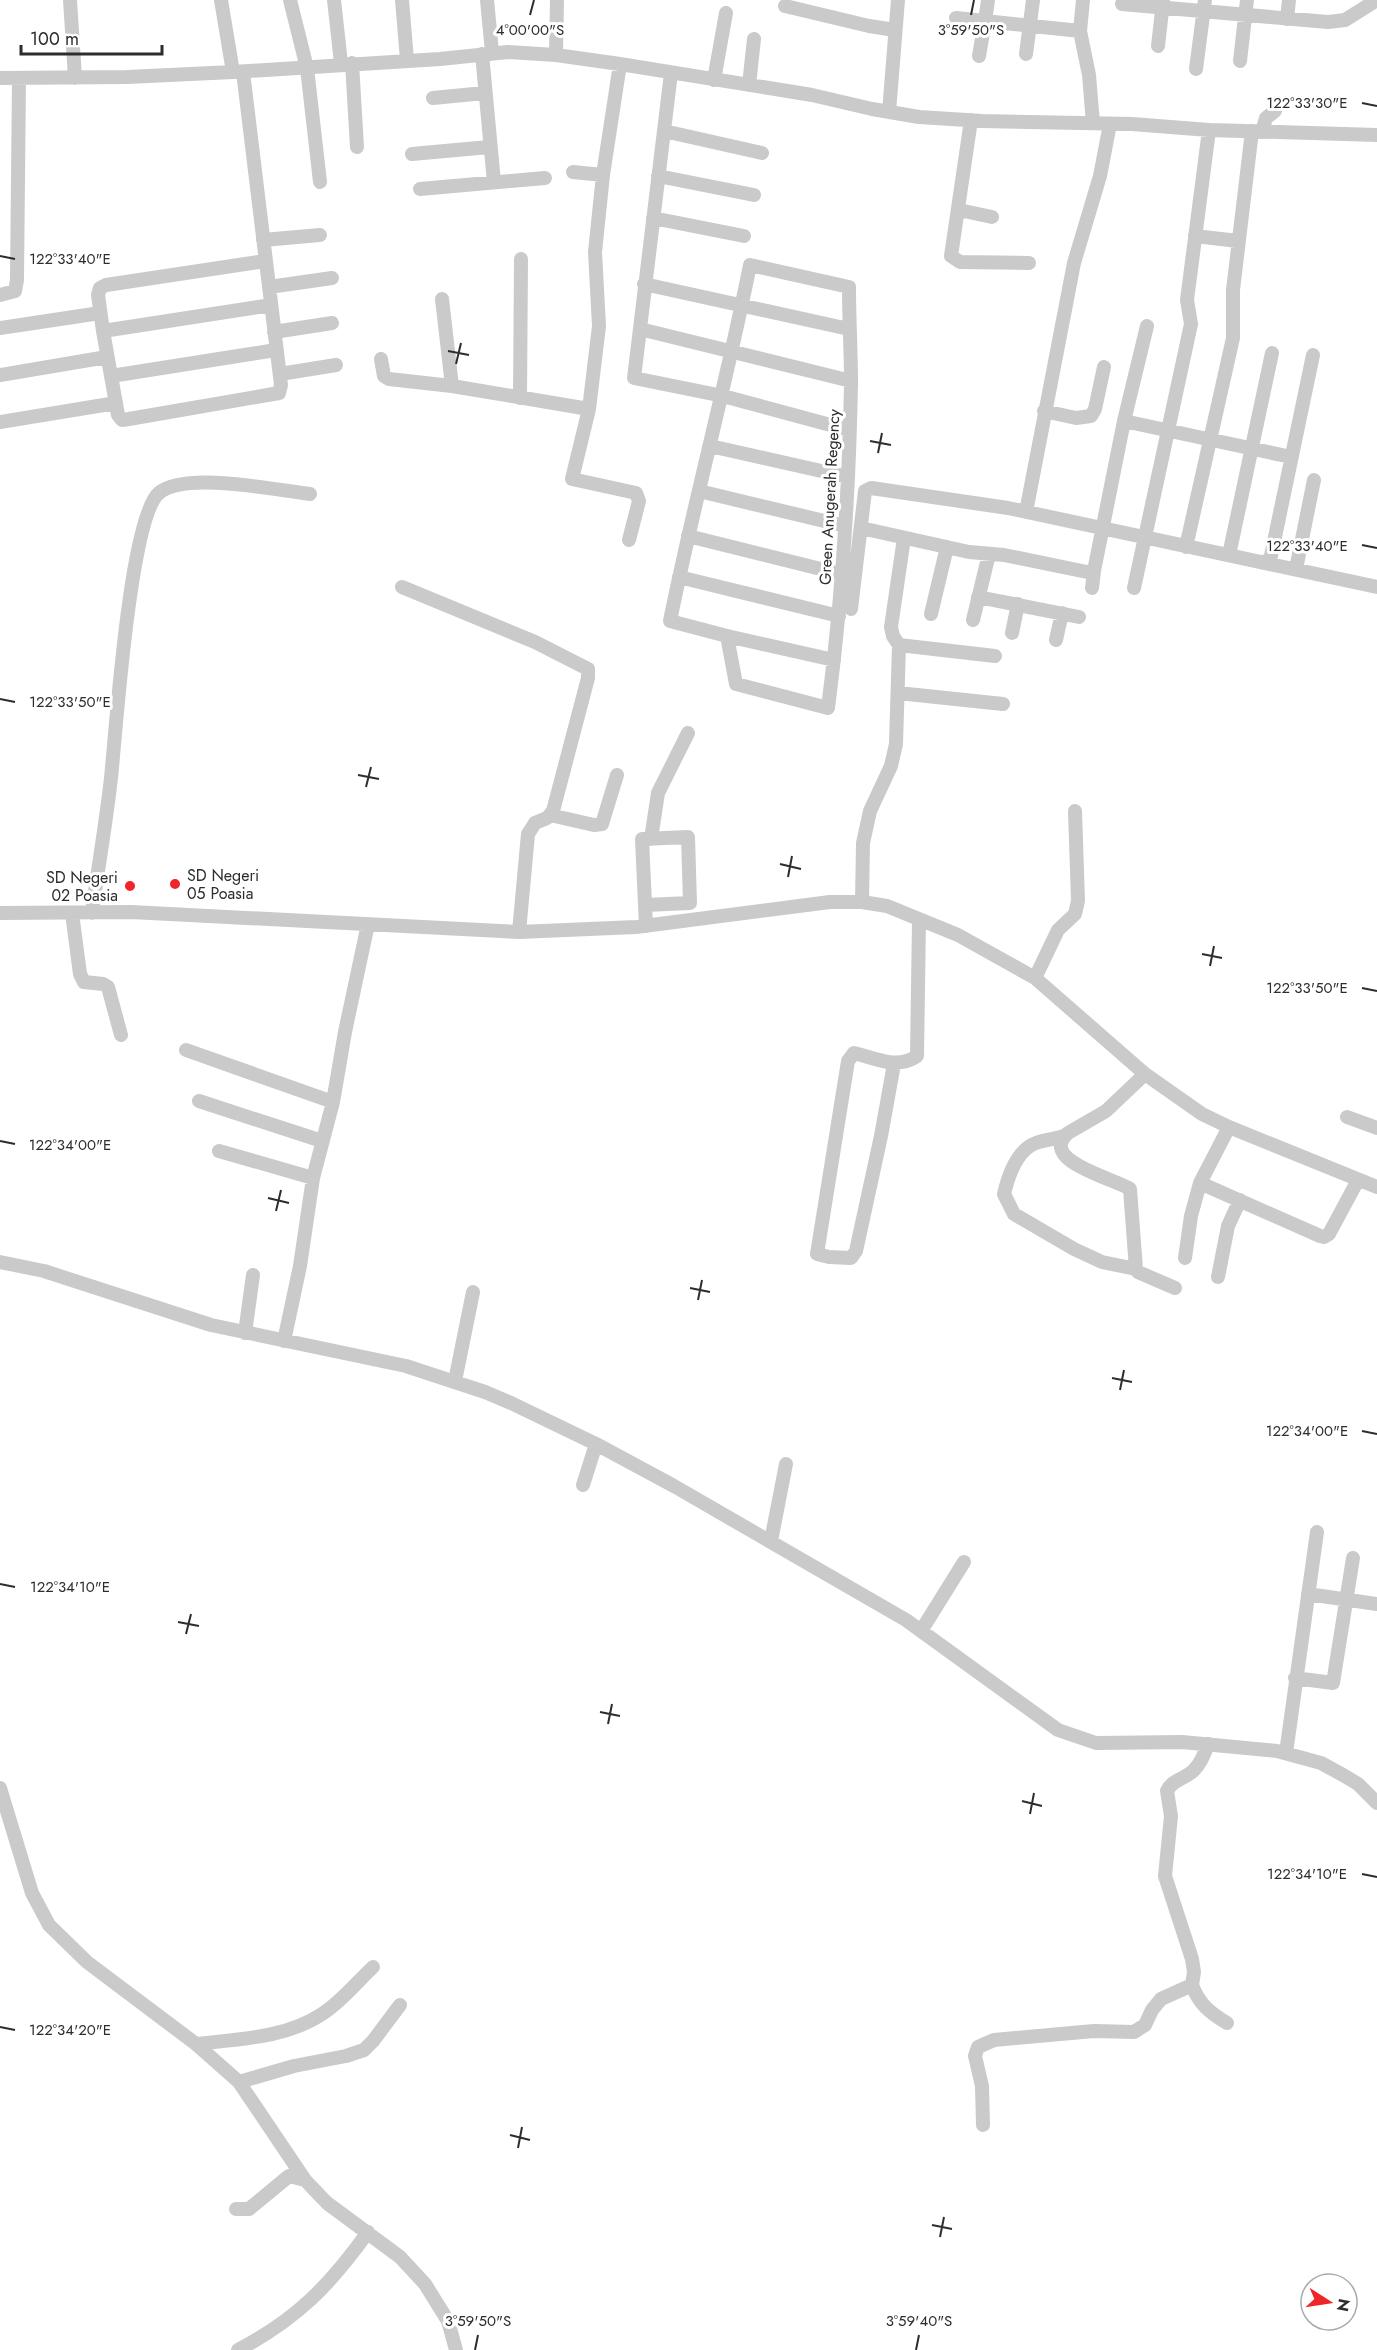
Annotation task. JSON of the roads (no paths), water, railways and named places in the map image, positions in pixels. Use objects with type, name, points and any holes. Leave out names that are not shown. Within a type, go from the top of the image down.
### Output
[{"type":"street","points":[[70,0],[75,78]]},
{"type":"street","points":[[221,0],[238,72],[266,261],[281,385],[279,393],[273,396],[122,420],[118,415],[107,357],[98,295],[100,288],[106,285],[266,261]]},
{"type":"street","points":[[290,0],[308,68],[320,182]]},
{"type":"street","points":[[334,0],[346,63],[357,147]]},
{"type":"street","points":[[402,0],[407,60]]},
{"type":"street","points":[[487,0],[484,93],[494,182]]},
{"type":"street","points":[[556,55],[557,0]]},
{"type":"street","points":[[889,112],[898,0]]},
{"type":"street","points":[[979,56],[988,0]]},
{"type":"street","points":[[1026,54],[1033,0]]},
{"type":"street","points":[[1083,0],[1080,31],[1089,75],[1093,123]]},
{"type":"street","points":[[1240,61],[1247,0]]},
{"type":"street","points":[[1287,19],[1289,0]]},
{"type":"street","points":[[1122,4],[1204,6],[1246,15],[1338,22],[1354,15],[1371,1]]},
{"type":"street","points":[[1158,46],[1163,4]]},
{"type":"street","points":[[785,6],[895,30]]},
{"type":"street","points":[[1196,69],[1204,6]]},
{"type":"street","points":[[714,80],[726,13]]},
{"type":"street","points":[[956,18],[1080,31]]},
{"type":"street","points":[[749,85],[754,39]]},
{"type":"street","points":[[0,78],[182,76],[487,53],[556,55],[812,95],[889,112],[971,120],[1377,135]]},
{"type":"street","points":[[620,64],[603,175],[595,252],[599,326],[589,409],[572,479],[636,493],[639,501],[629,540]]},
{"type":"street","points":[[671,73],[634,378],[723,396],[849,430]]},
{"type":"street","points":[[0,295],[15,291],[17,280],[19,78]]},
{"type":"street","points":[[433,98],[484,93]]},
{"type":"street","points":[[1186,547],[1233,338],[1232,307],[1238,241],[1257,131],[1266,118],[1275,111]]},
{"type":"street","points":[[971,120],[951,252],[953,258],[960,262],[1029,263]]},
{"type":"street","points":[[1026,512],[1074,263],[1100,177],[1110,124]]},
{"type":"street","points":[[1134,588],[1191,324],[1187,300],[1209,130]]},
{"type":"street","points":[[664,131],[762,153]]},
{"type":"street","points":[[412,154],[489,147]]},
{"type":"street","points":[[573,172],[603,175]]},
{"type":"street","points":[[658,176],[754,195]]},
{"type":"street","points":[[420,189],[545,178]]},
{"type":"street","points":[[959,210],[992,217]]},
{"type":"street","points":[[653,218],[744,236]]},
{"type":"street","points":[[263,240],[320,235]]},
{"type":"street","points":[[1195,236],[1238,241]]},
{"type":"street","points":[[520,398],[521,259]]},
{"type":"street","name":"Green Anugerah Regency","points":[[727,636],[736,684],[828,708],[834,660],[845,613],[841,574],[848,477],[851,381],[849,286],[750,266],[742,306]]},
{"type":"street","points":[[269,287],[332,278]]},
{"type":"street","points":[[644,284],[849,329]]},
{"type":"street","points":[[442,299],[452,386]]},
{"type":"street","points":[[103,331],[271,305]]},
{"type":"street","points":[[742,306],[670,621],[834,660]]},
{"type":"street","points":[[0,328],[100,314]]},
{"type":"street","points":[[274,332],[332,323]]},
{"type":"street","points":[[1092,588],[1124,421],[1147,326]]},
{"type":"street","points":[[639,329],[851,381]]},
{"type":"street","points":[[111,376],[276,350]]},
{"type":"street","points":[[1229,555],[1272,353]]},
{"type":"street","points":[[1266,563],[1271,556],[1313,355]]},
{"type":"street","points":[[0,375],[107,357]]},
{"type":"street","points":[[381,359],[384,376],[389,379],[452,386],[589,409]]},
{"type":"street","points":[[280,374],[336,365]]},
{"type":"street","points":[[1044,411],[1076,418],[1091,416],[1095,409],[1104,367]]},
{"type":"street","points":[[0,422],[116,403]]},
{"type":"street","points":[[1124,421],[1291,457]]},
{"type":"street","points":[[710,446],[848,477]]},
{"type":"street","points":[[1296,569],[1314,480]]},
{"type":"street","points":[[92,913],[111,781],[126,627],[138,542],[146,513],[157,494],[172,485],[230,483],[310,494]]},
{"type":"street","points":[[679,578],[845,613],[861,528],[864,490],[871,488],[1026,512],[1377,587]]},
{"type":"street","points":[[699,491],[844,526]]},
{"type":"street","points":[[861,528],[947,547],[1004,555],[1087,572],[1094,571]]},
{"type":"street","points":[[688,536],[841,574]]},
{"type":"street","points":[[862,902],[863,843],[870,811],[891,766],[896,744],[899,645],[893,636],[891,627],[904,538]]},
{"type":"street","points":[[931,614],[947,547]]},
{"type":"street","points":[[973,620],[988,554]]},
{"type":"street","points":[[402,587],[535,642],[588,669],[588,678],[553,811],[535,823],[528,834],[519,932]]},
{"type":"street","points":[[978,597],[1079,617]]},
{"type":"street","points":[[1012,633],[1018,604]]},
{"type":"street","points":[[1056,640],[1062,613]]},
{"type":"street","points":[[899,645],[995,656]]},
{"type":"street","points":[[898,693],[1003,704]]},
{"type":"street","points":[[651,839],[658,793],[688,733]]},
{"type":"street","points":[[550,815],[594,825],[602,824],[617,775]]},
{"type":"street","points":[[1035,978],[1058,930],[1075,914],[1078,901],[1076,811]]},
{"type":"street","points":[[645,905],[690,903],[688,837],[642,838],[645,905],[646,926]]},
{"type":"street","points":[[0,913],[131,912],[519,932],[646,926],[830,902],[862,902],[887,906],[958,935],[1035,978],[1145,1074],[1202,1114],[1229,1127],[1371,1182],[1324,1237],[1200,1183]]},
{"type":"street","points":[[72,913],[80,974],[84,982],[103,984],[108,987],[121,1035]]},
{"type":"street","points":[[894,1064],[856,1251],[851,1258],[817,1254],[848,1061],[854,1053],[894,1064],[909,1062],[917,1056],[919,920]]},
{"type":"street","points":[[284,1341],[300,1266],[313,1178],[333,1102],[368,924]]},
{"type":"street","points":[[186,1050],[333,1102]]},
{"type":"street","points":[[1145,1074],[1106,1111],[1078,1125],[1064,1137],[1033,1144],[1014,1164],[1007,1178],[1004,1194],[1014,1214],[1074,1249],[1102,1262],[1136,1269],[1138,1272],[1175,1288]]},
{"type":"street","points":[[199,1101],[322,1141]]},
{"type":"street","points":[[1347,1117],[1377,1128]]},
{"type":"street","points":[[1185,1258],[1191,1216],[1200,1183],[1229,1127]]},
{"type":"street","points":[[1064,1137],[1062,1147],[1066,1157],[1085,1170],[1130,1189],[1136,1269]]},
{"type":"street","points":[[219,1151],[313,1178]]},
{"type":"street","points":[[1218,1277],[1228,1226],[1240,1200]]},
{"type":"street","points":[[0,1262],[44,1271],[245,1334],[406,1366],[455,1381],[511,1403],[596,1444],[771,1541],[906,1620],[1046,1722],[1076,1738],[1096,1743],[1182,1742],[1286,1753],[1321,1763],[1343,1775],[1358,1784],[1377,1803]]},
{"type":"street","points":[[245,1334],[253,1275]]},
{"type":"street","points":[[455,1381],[473,1292]]},
{"type":"street","points":[[583,1485],[596,1444]]},
{"type":"street","points":[[771,1541],[786,1464]]},
{"type":"street","points":[[1286,1753],[1317,1532]]},
{"type":"street","points":[[1295,1678],[1334,1683],[1353,1558]]},
{"type":"street","points":[[921,1631],[964,1562]]},
{"type":"street","points":[[1308,1594],[1377,1604]]},
{"type":"street","points":[[1208,1744],[1193,1772],[1173,1782],[1167,1791],[1172,1816],[1164,1876],[1192,1959],[1194,1972],[1192,1985],[1199,2002],[1227,2022]]},
{"type":"street","points":[[0,1788],[32,1893],[49,1925],[87,1962],[196,2044],[239,2082],[304,2180],[327,2203],[400,2257],[425,2283],[448,2320],[456,2350]]},
{"type":"street","points":[[196,2044],[285,2032],[306,2023],[324,2013],[374,1966]]},
{"type":"street","points":[[983,2125],[982,2086],[975,2056],[978,2047],[994,2040],[1094,2031],[1134,2032],[1145,2025],[1152,2010],[1161,1999],[1192,1985]]},
{"type":"street","points":[[239,2082],[294,2066],[346,2056],[364,2050],[400,2005]]},
{"type":"street","points":[[236,2209],[249,2209],[289,2176],[304,2180]]},
{"type":"street","points":[[238,2350],[261,2345],[303,2309],[338,2271],[368,2232]]},
{"type":"place","name":"SD Negeri 05 Poasia","points":[[175,884]]},
{"type":"place","name":"SD Negeri 02 Poasia","points":[[130,886]]}]
